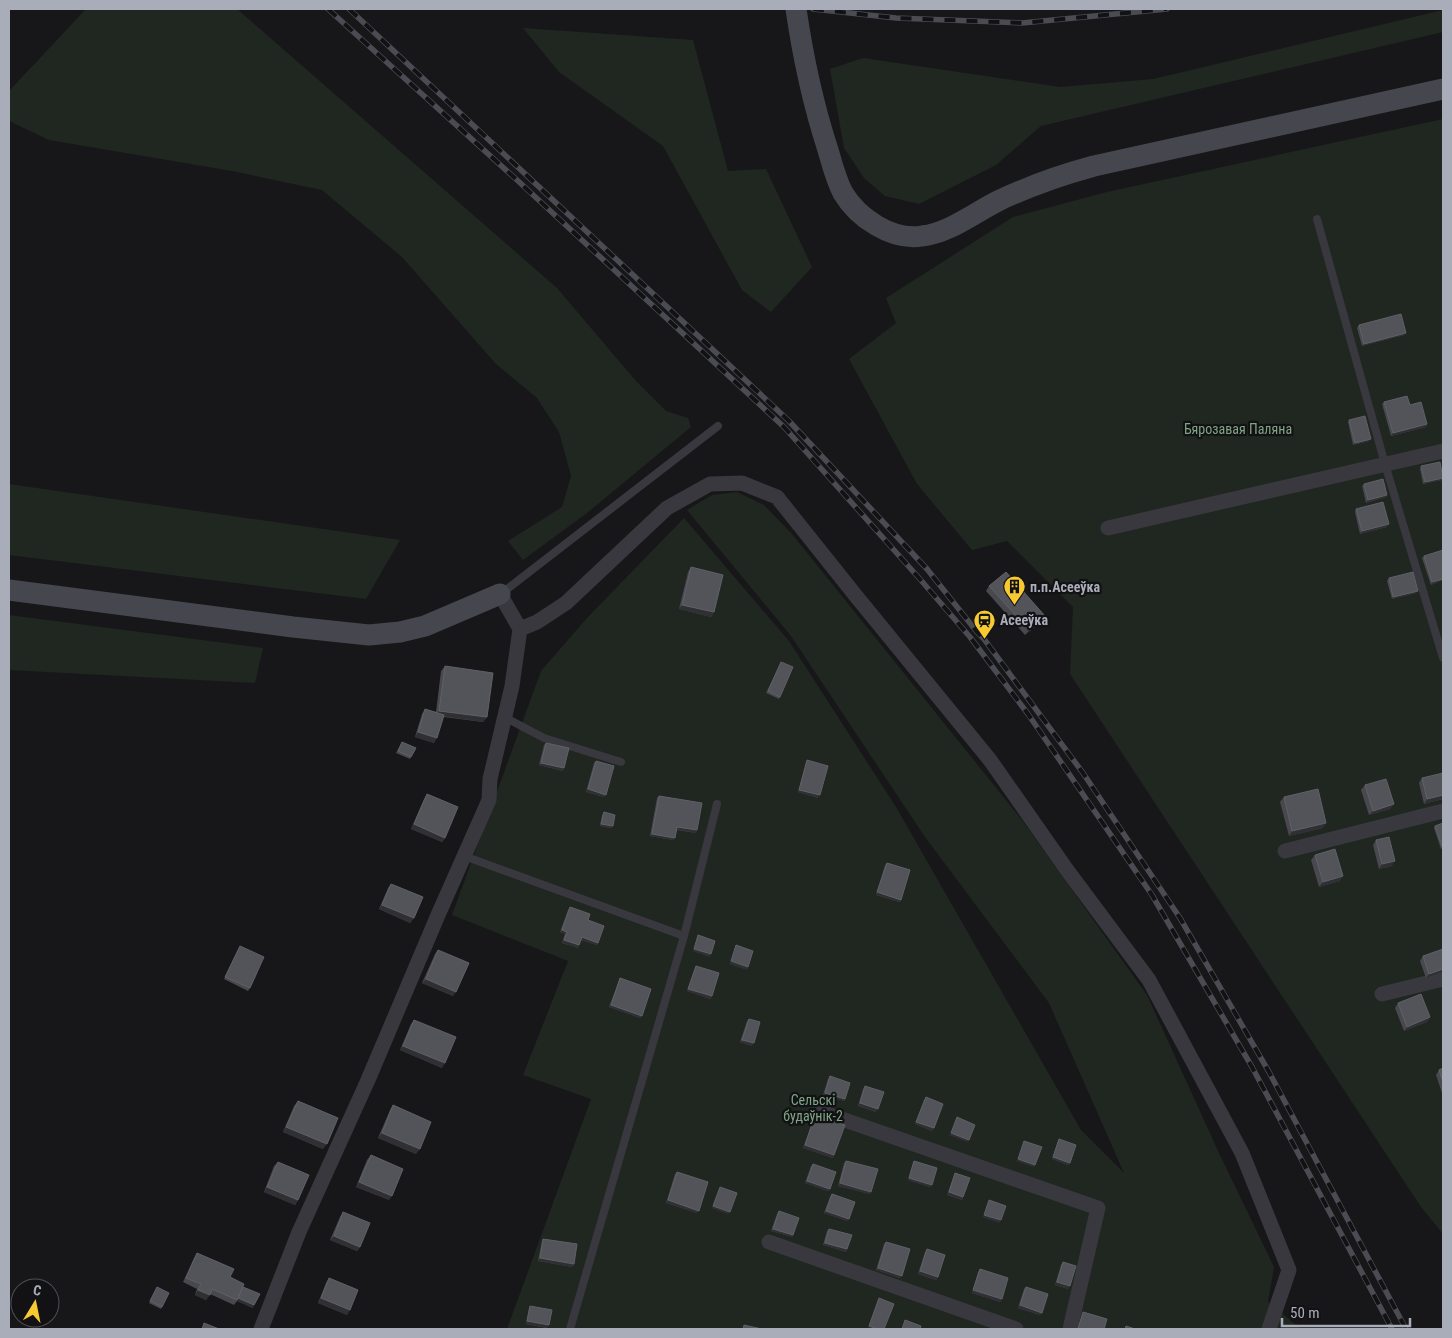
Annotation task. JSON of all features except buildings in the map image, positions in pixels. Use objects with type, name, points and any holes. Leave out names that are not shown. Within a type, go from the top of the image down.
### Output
[{"type":"street","points":[[796,9],[803,55],[819,123],[843,193],[869,223],[896,234],[921,237],[937,232],[1021,190],[1094,166],[1443,89]]},
{"type":"street","points":[[1108,528],[1443,451]]},
{"type":"street","points":[[520,629],[537,622],[566,603],[667,508],[710,484],[742,483],[777,497],[990,760],[1149,980],[1242,1153],[1289,1270],[1269,1329]]},
{"type":"street","points":[[9,590],[292,627],[369,635],[400,632],[425,626],[500,594],[520,629],[512,686],[490,779],[489,800],[368,1080],[299,1232],[261,1329]]},
{"type":"street","points":[[1285,851],[1443,811]]},
{"type":"street","points":[[1382,994],[1443,979]]},
{"type":"street","points":[[816,1110],[1098,1208],[1070,1329]]},
{"type":"street","points":[[769,1242],[1016,1329]]},
{"type":"lane","points":[[1316,219],[1385,464],[1443,658]]},
{"type":"lane","points":[[500,594],[718,426]]},
{"type":"lane","points":[[504,718],[544,738],[621,762]]},
{"type":"lane","points":[[570,1329],[684,936],[717,804]]},
{"type":"lane","points":[[464,856],[684,936]]},
{"type":"green space","points":[[86,9],[237,9],[557,288],[636,381],[666,411],[688,418],[691,427],[587,513],[523,560],[508,541],[562,507],[571,476],[559,432],[537,398],[496,364],[402,257],[322,190],[232,171],[49,140],[9,121],[9,91]]},
{"type":"green space","points":[[1443,10],[1443,32],[1041,126],[996,165],[919,204],[885,196],[864,178],[844,148],[830,69],[863,58],[1060,87],[1153,79]]},
{"type":"green space","points":[[523,28],[693,40],[728,171],[766,169],[812,267],[771,312],[742,290],[663,146],[559,72]]},
{"type":"green space","name":"Бярозавая Паляна","points":[[1443,119],[1443,1234],[1421,1207],[1070,674],[1073,607],[1007,541],[972,550],[917,484],[849,359],[896,323],[886,298],[1013,217],[1107,192]]},
{"type":"green space","points":[[9,484],[400,540],[366,599],[9,555]]},
{"type":"green space","name":"Сельскі будаўнік-2","points":[[737,492],[764,505],[792,534],[1022,820],[1147,995],[1219,1153],[1274,1267],[1268,1302],[1301,1329],[507,1329],[591,1099],[523,1075],[568,961],[452,915],[541,671],[587,618],[684,518],[789,641],[896,807],[1081,1130],[1124,1173],[1049,1003],[925,837],[791,636],[687,510],[712,495]]},
{"type":"green space","points":[[9,615],[263,648],[255,683],[9,670]]},
{"type":"railway","points":[[328,9],[517,180],[784,427],[970,637],[1028,714],[1152,895],[1252,1067],[1392,1329]]},
{"type":"railway","points":[[349,9],[789,421],[927,569],[984,639],[1083,773],[1180,918],[1269,1072],[1406,1329]]},
{"type":"railway","points":[[813,9],[896,18],[1022,23],[1167,9]]},
{"type":"place","name":"п.п.Асееўка","points":[[1014,606]]},
{"type":"place","name":"Асееўка","points":[[984,639]]}]
